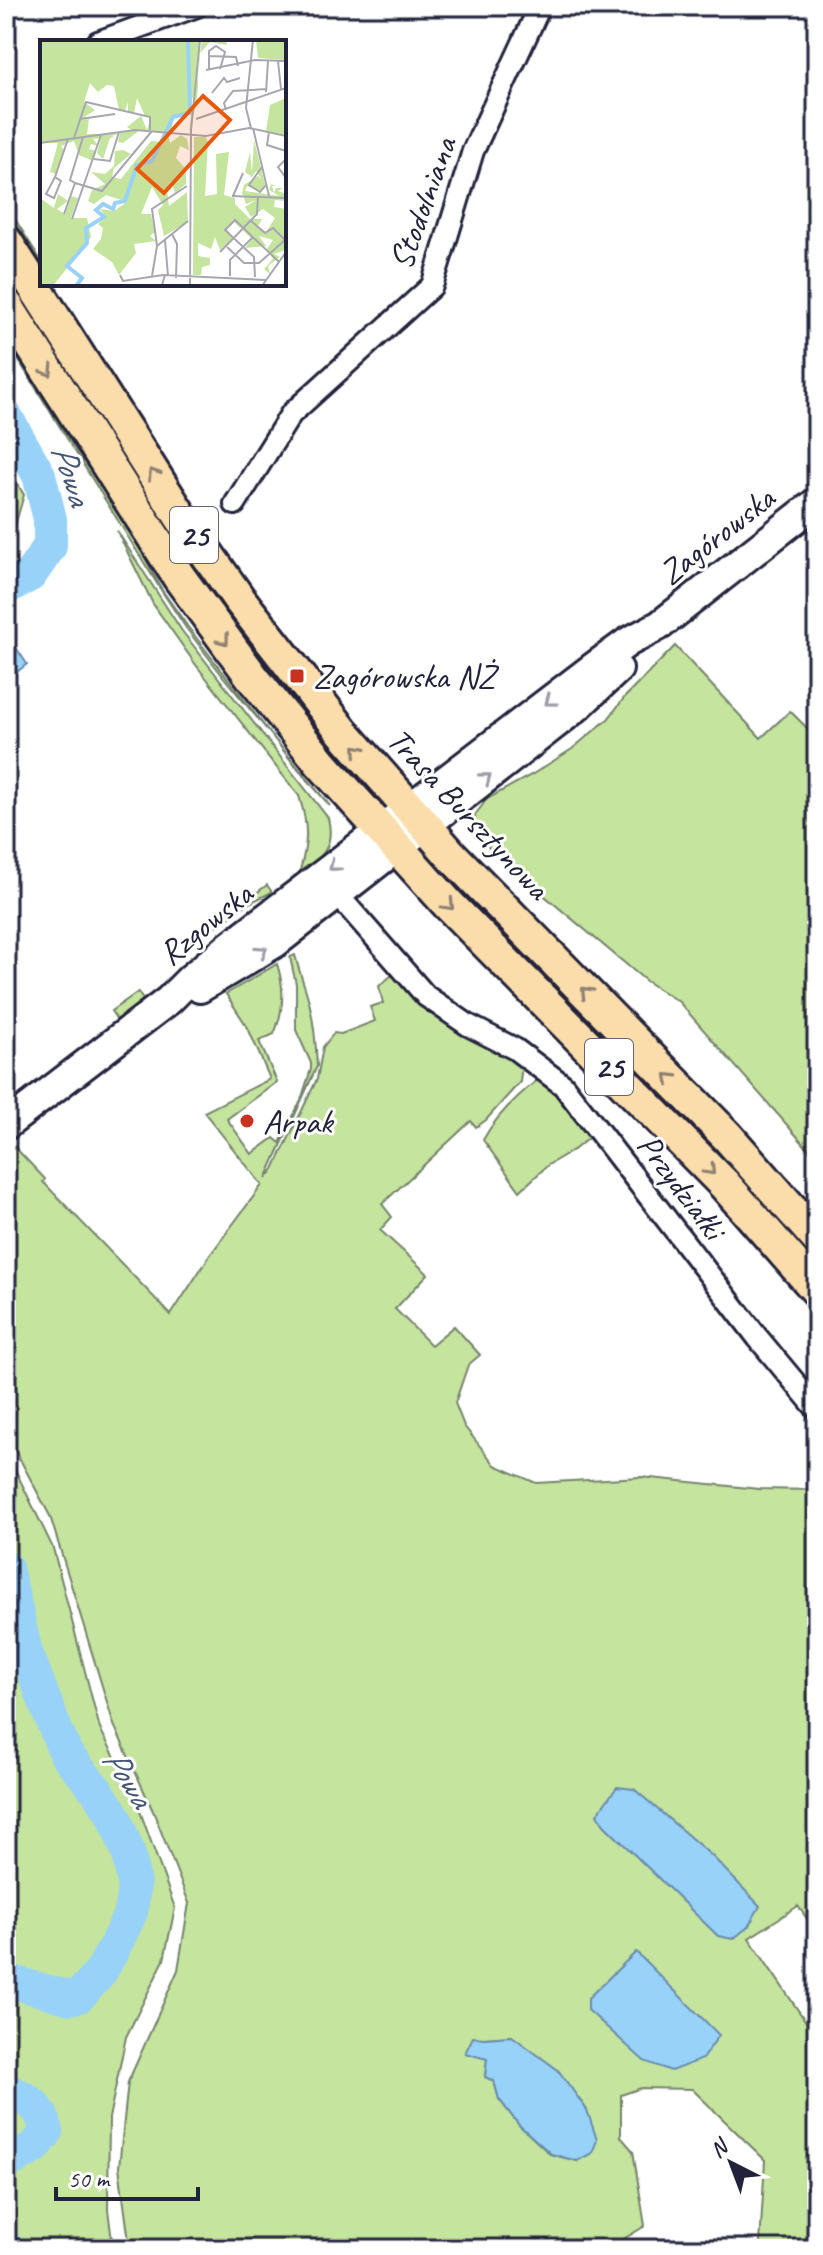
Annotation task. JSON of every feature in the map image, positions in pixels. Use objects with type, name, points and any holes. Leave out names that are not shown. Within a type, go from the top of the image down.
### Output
[{"type":"main road","name":"Trasa Bursztynowa","points":[[6,242],[147,465],[239,599],[342,731],[417,817],[727,1136],[817,1238]]},
{"type":"main road","name":"25","points":[[6,305],[203,611],[293,728],[388,840],[724,1184],[817,1290]]},
{"type":"street","points":[[103,40],[173,10],[197,6]]},
{"type":"street","name":"Stodolniana","points":[[235,504],[291,414],[432,286],[473,151],[540,6]]},
{"type":"street","name":"Zagórowska","points":[[294,912],[417,817],[577,707],[660,625],[817,502]]},
{"type":"street","name":"Zagórowska","points":[[294,912],[337,894],[388,840]]},
{"type":"street","name":"Przydziałki","points":[[337,894],[426,996],[468,1025],[515,1049],[563,1085],[758,1338],[817,1409]]},
{"type":"street","name":"Rzgowska","points":[[6,1125],[169,1000],[199,988],[275,943],[294,912]]},
{"type":"green space","points":[[6,205],[40,259],[40,268],[6,212]]},
{"type":"green space","points":[[6,263],[360,772],[358,774],[275,672],[150,507],[6,280]]},
{"type":"green space","points":[[6,330],[128,526],[162,590],[273,737],[186,628],[161,590],[6,340]]},
{"type":"green space","points":[[6,464],[24,495],[11,539],[6,544]]},
{"type":"green space","points":[[117,531],[182,631],[328,818],[330,837],[325,851],[299,874],[306,835],[299,796],[196,665],[153,604]]},
{"type":"green space","points":[[675,646],[761,738],[790,711],[817,738],[817,1159],[679,1002],[646,981],[497,856],[476,834],[475,815],[487,799],[572,749],[608,719]]},
{"type":"green space","points":[[273,737],[330,806],[293,763]]},
{"type":"green space","points":[[267,885],[272,892],[247,904],[217,926],[215,924]]},
{"type":"green space","points":[[295,955],[308,1000],[317,1066],[266,1179],[274,1169],[317,1079],[323,1047],[334,1033],[341,1034],[375,1021],[370,1007],[383,1003],[379,986],[391,976],[398,974],[522,1064],[520,1082],[486,1120],[476,1127],[471,1121],[382,1204],[392,1217],[380,1230],[428,1274],[395,1309],[431,1345],[454,1326],[480,1355],[468,1365],[455,1403],[464,1426],[495,1465],[536,1483],[641,1477],[759,1489],[817,1490],[817,1933],[798,1906],[749,1938],[817,2038],[817,2249],[764,2249],[760,2245],[765,2160],[692,2089],[641,2088],[621,2095],[621,2137],[633,2151],[645,2226],[622,2240],[631,2249],[130,2249],[119,2167],[128,2082],[178,1970],[189,1903],[153,1811],[114,1725],[50,1516],[6,1433],[6,1146],[10,1142],[45,1179],[43,1182],[171,1315],[210,1255],[262,1185],[204,1112],[270,1079],[248,1028],[226,994],[277,964],[282,991],[280,1017],[274,1034],[259,1041],[277,1082],[227,1119],[252,1154],[274,1138],[280,1143],[301,1100],[311,1063],[296,1030],[296,984],[290,957]],"holes":[[[512,2036],[577,2161],[550,2154],[519,2125],[499,2099],[494,2081],[485,2077],[485,2038]]]},
{"type":"green space","points":[[138,992],[143,1000],[117,1020],[111,1011]]},
{"type":"green space","points":[[540,1078],[552,1085],[592,1135],[548,1165],[520,1191],[483,1140],[508,1106]]},
{"type":"green space","points":[[6,1451],[53,1548],[100,1729],[132,1789],[175,1908],[164,1960],[126,2037],[109,2118],[108,2209],[113,2249],[6,2249]]},
{"type":"water","points":[[17,649],[27,664],[13,675],[6,666],[6,657]]},
{"type":"water","points":[[617,1787],[634,1789],[712,1856],[760,1906],[748,1927],[733,1939],[718,1936],[604,1825],[597,1814]]},
{"type":"water","points":[[636,1952],[719,2035],[702,2059],[671,2071],[644,2061],[588,2010],[588,1998]]},
{"type":"water","points":[[512,2036],[558,2070],[587,2110],[597,2140],[592,2153],[577,2161],[551,2154],[519,2125],[499,2099],[494,2081],[485,2077],[487,2059],[465,2053],[473,2037]]},
{"type":"waterway","name":"Powa","points":[[6,417],[39,475],[50,519],[50,546],[30,575],[6,588]]},
{"type":"waterway","name":"Powa","points":[[6,1568],[25,1649],[53,1723],[66,1754],[115,1818],[129,1855],[134,1884],[131,1912],[113,1950],[100,1973],[79,1996],[70,1998],[6,1980]]},
{"type":"waterway","name":"Powa","points":[[6,2090],[33,2104],[47,2131],[35,2147],[6,2163]]},
{"type":"place","name":"Zagórowska NŻ","points":[[297,676]]},
{"type":"place","name":"Arpak","points":[[247,1121]]}]
